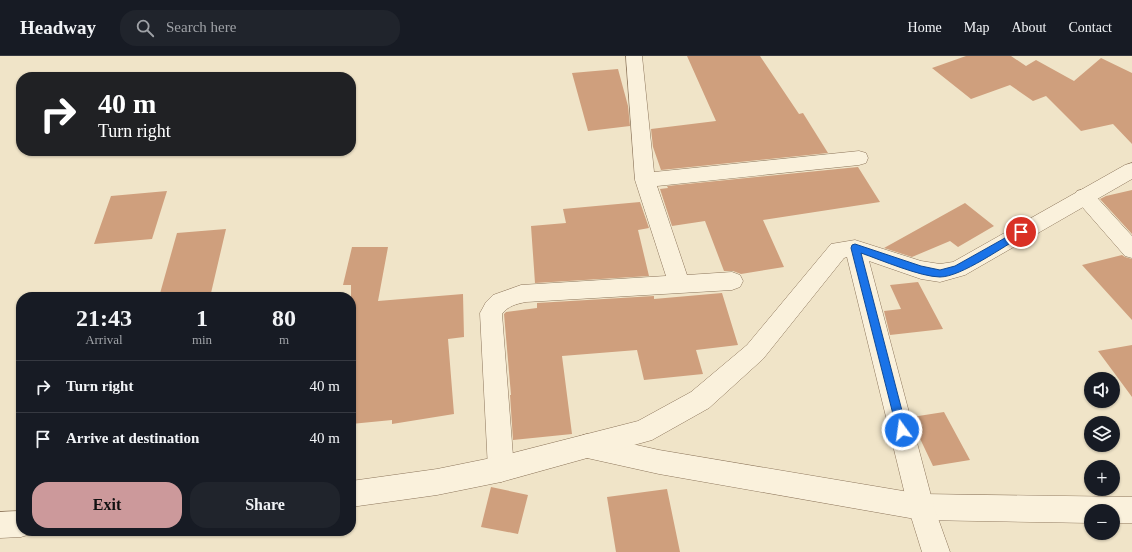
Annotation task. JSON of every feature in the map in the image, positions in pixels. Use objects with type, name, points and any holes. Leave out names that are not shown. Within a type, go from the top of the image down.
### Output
[{"type":"street","points":[[634,56],[645,180],[679,284]]},
{"type":"street","points":[[645,180],[860,158]]},
{"type":"street","points":[[356,493],[437,482],[501,469],[643,432],[700,400],[755,352],[838,250],[855,248],[921,270],[940,273],[958,268],[1132,170]]},
{"type":"street","points":[[1084,196],[1132,250]]},
{"type":"street","points":[[855,248],[921,507],[936,552]]},
{"type":"street","points":[[501,469],[491,313],[493,307],[514,294],[732,280]]},
{"type":"street","points":[[587,446],[659,462],[921,507],[1132,510]]},
{"type":"street","points":[[0,525],[16,524]]},
{"type":"building","points":[[687,56],[760,56],[799,114],[803,113],[828,153],[661,170],[653,147],[651,129],[716,121]]},
{"type":"building","points":[[966,56],[1011,56],[1026,66],[1036,60],[1074,81],[1101,58],[1132,73],[1132,144],[1113,124],[1081,131],[1046,96],[1033,101],[1010,85],[971,99],[932,68]]},
{"type":"building","points":[[618,69],[628,106],[630,126],[588,131],[572,73]]},
{"type":"building","points":[[858,167],[880,202],[763,220],[784,267],[741,274],[733,271],[724,271],[705,221],[672,226],[660,189],[668,188],[667,186]]},
{"type":"building","points":[[1132,190],[1132,234],[1100,199],[1106,196]]},
{"type":"building","points":[[167,191],[152,239],[94,244],[111,196]]},
{"type":"building","points":[[640,202],[649,228],[638,230],[649,276],[535,283],[531,226],[566,223],[563,209]]},
{"type":"building","points":[[965,203],[994,226],[958,247],[950,241],[912,257],[884,248]]},
{"type":"building","points":[[226,229],[211,292],[160,292],[177,233]]},
{"type":"building","points":[[352,247],[388,247],[378,301],[463,294],[464,337],[448,339],[454,414],[392,424],[392,420],[356,424],[356,292],[351,292],[351,285],[343,285]]},
{"type":"building","points":[[1122,255],[1132,259],[1132,320],[1082,265]]},
{"type":"building","points":[[918,282],[943,329],[890,335],[884,311],[901,309],[890,285]]},
{"type":"building","points":[[722,293],[738,345],[696,350],[703,374],[644,380],[637,350],[562,356],[572,434],[513,440],[511,395],[504,314],[506,312],[537,308],[537,303],[654,296],[654,299]]},
{"type":"building","points":[[1132,345],[1132,397],[1120,381],[1120,372],[1114,372],[1098,351]]},
{"type":"building","points":[[944,412],[970,460],[933,466],[915,428],[912,417]]},
{"type":"building","points":[[491,487],[528,495],[518,534],[481,527]]},
{"type":"building","points":[[667,489],[680,552],[616,552],[607,497]]},
{"type":"route","points":[[902,430],[855,248],[875,253],[921,270],[940,273],[958,268],[1021,232]]}]
